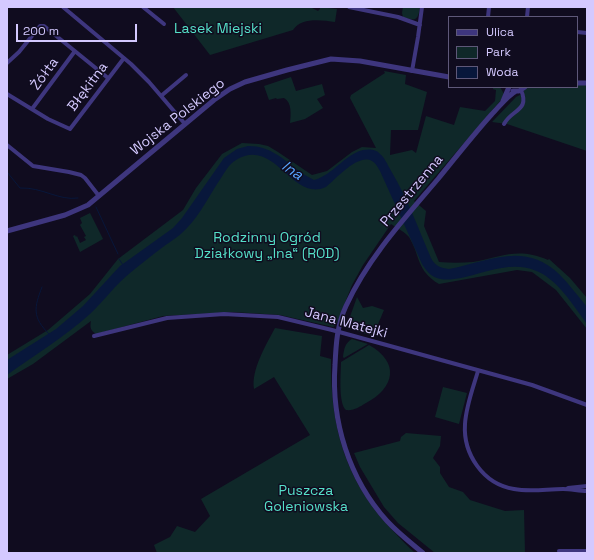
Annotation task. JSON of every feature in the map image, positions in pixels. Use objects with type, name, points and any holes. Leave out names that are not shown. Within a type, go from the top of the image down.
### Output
[{"type":"street","points":[[63,7],[124,58],[161,96],[185,124]]},
{"type":"street","points":[[143,7],[164,24]]},
{"type":"street","points":[[349,7],[398,17],[420,25]]},
{"type":"street","points":[[412,71],[422,7]]},
{"type":"street","points":[[7,65],[42,25],[108,78]]},
{"type":"street","name":"Żółta","points":[[32,109],[75,51]]},
{"type":"street","name":"Błękitna","points":[[7,94],[56,123],[70,128],[124,58]]},
{"type":"street","name":"Wojska Polskiego","points":[[7,231],[65,216],[83,208],[224,92],[238,85],[315,62],[331,59],[344,59],[448,77]]},
{"type":"street","points":[[161,96],[186,75]]},
{"type":"street","name":"Przestrzenna","points":[[497,109],[508,88]]},
{"type":"street","points":[[504,124],[509,116],[519,110],[522,105],[523,98],[520,90]]},
{"type":"street","name":"Przestrzenna","points":[[423,553],[408,542],[382,515],[369,497],[355,472],[344,446],[334,390],[335,362],[339,332],[352,294],[370,261],[497,109],[520,90]]},
{"type":"street","points":[[7,145],[33,166],[82,175],[99,196]]},
{"type":"street","name":"Jana Matejki","points":[[94,336],[167,318],[224,314],[278,317],[339,332],[532,385],[587,406]]},
{"type":"street","points":[[478,371],[466,414],[464,431],[467,448],[479,469],[494,482],[508,488],[522,490],[564,489],[587,491]]},
{"type":"street","points":[[564,489],[587,486]]},
{"type":"street","points":[[559,551],[587,551]]},
{"type":"green space","name":"Lasek Miejski","points":[[173,7],[310,7],[318,11],[320,7],[337,9],[335,22],[318,20],[306,21],[301,23],[293,30],[210,55]]},
{"type":"green space","points":[[403,7],[420,7],[416,19],[403,17]]},
{"type":"green space","name":"Rodzinny Ogród Działkowy „Ina“ (ROD)","points":[[384,71],[406,75],[405,84],[427,92],[418,130],[391,130],[390,155],[412,150],[416,153],[426,116],[454,125],[460,107],[485,111],[495,101],[496,90],[493,88],[501,88],[504,94],[501,100],[414,201],[426,211],[424,226],[439,262],[473,262],[510,254],[527,254],[549,259],[570,278],[587,298],[587,329],[556,290],[532,272],[517,270],[439,284],[426,274],[409,237],[391,224],[363,265],[352,285],[336,325],[333,327],[280,315],[233,312],[163,316],[96,334],[91,328],[91,321],[33,364],[7,379],[7,355],[48,330],[90,294],[118,259],[183,210],[196,188],[222,154],[242,143],[268,146],[312,175],[327,171],[352,152],[362,147],[376,148],[350,98],[351,95],[385,73]]},
{"type":"green space","points":[[291,77],[296,91],[322,84],[325,95],[317,99],[323,108],[305,119],[290,123],[291,113],[287,100],[284,98],[276,98],[269,100],[264,86]]},
{"type":"green space","points":[[578,84],[587,85],[587,151],[507,124],[492,122],[516,97],[524,93],[526,88],[578,88]]},
{"type":"green space","points":[[90,213],[103,239],[80,252],[73,236],[77,236],[80,243],[86,240],[84,237],[86,236],[80,225],[82,223],[80,218]]},
{"type":"green space","points":[[357,297],[363,308],[372,306],[384,310],[373,336],[346,328]]},
{"type":"green space","name":"Puszcza Goleniowska","points":[[275,328],[322,336],[320,356],[331,359],[331,384],[338,432],[344,454],[353,475],[379,515],[415,553],[157,553],[154,545],[170,537],[177,526],[195,532],[210,516],[201,499],[310,435],[274,377],[254,389],[257,366]]},
{"type":"green space","points":[[352,339],[368,344],[344,358],[345,346]]},
{"type":"green space","points":[[369,345],[386,359],[390,375],[388,383],[376,397],[352,410],[346,410],[343,406],[341,395],[341,362]]},
{"type":"green space","points":[[443,387],[467,393],[459,424],[435,417]]},
{"type":"green space","points":[[406,433],[441,436],[440,446],[433,458],[440,467],[440,473],[449,487],[463,492],[470,500],[505,511],[524,510],[525,553],[435,553],[398,523],[384,507],[360,467],[354,453],[400,441],[401,437]]},
{"type":"water","name":"Ina","points":[[248,146],[263,148],[276,154],[314,180],[327,174],[356,153],[363,150],[376,151],[385,159],[402,190],[431,258],[436,265],[449,269],[506,256],[533,258],[546,264],[559,274],[587,307],[587,324],[564,293],[550,279],[534,270],[507,267],[449,280],[440,279],[430,274],[422,264],[380,171],[376,164],[372,161],[366,159],[360,161],[341,173],[326,187],[314,189],[303,186],[273,162],[262,156],[250,155],[236,160],[229,166],[192,223],[181,234],[151,256],[125,278],[90,314],[60,338],[7,375],[7,360],[56,329],[83,306],[120,266],[173,228],[182,218],[224,158],[237,149]]},
{"type":"waterway","points":[[7,172],[20,188],[28,188],[64,198],[78,198]]},
{"type":"waterway","points":[[96,207],[118,254]]},
{"type":"waterway","points":[[119,259],[123,265]]},
{"type":"waterway","points":[[42,287],[37,301],[36,312],[43,328],[49,334]]}]
